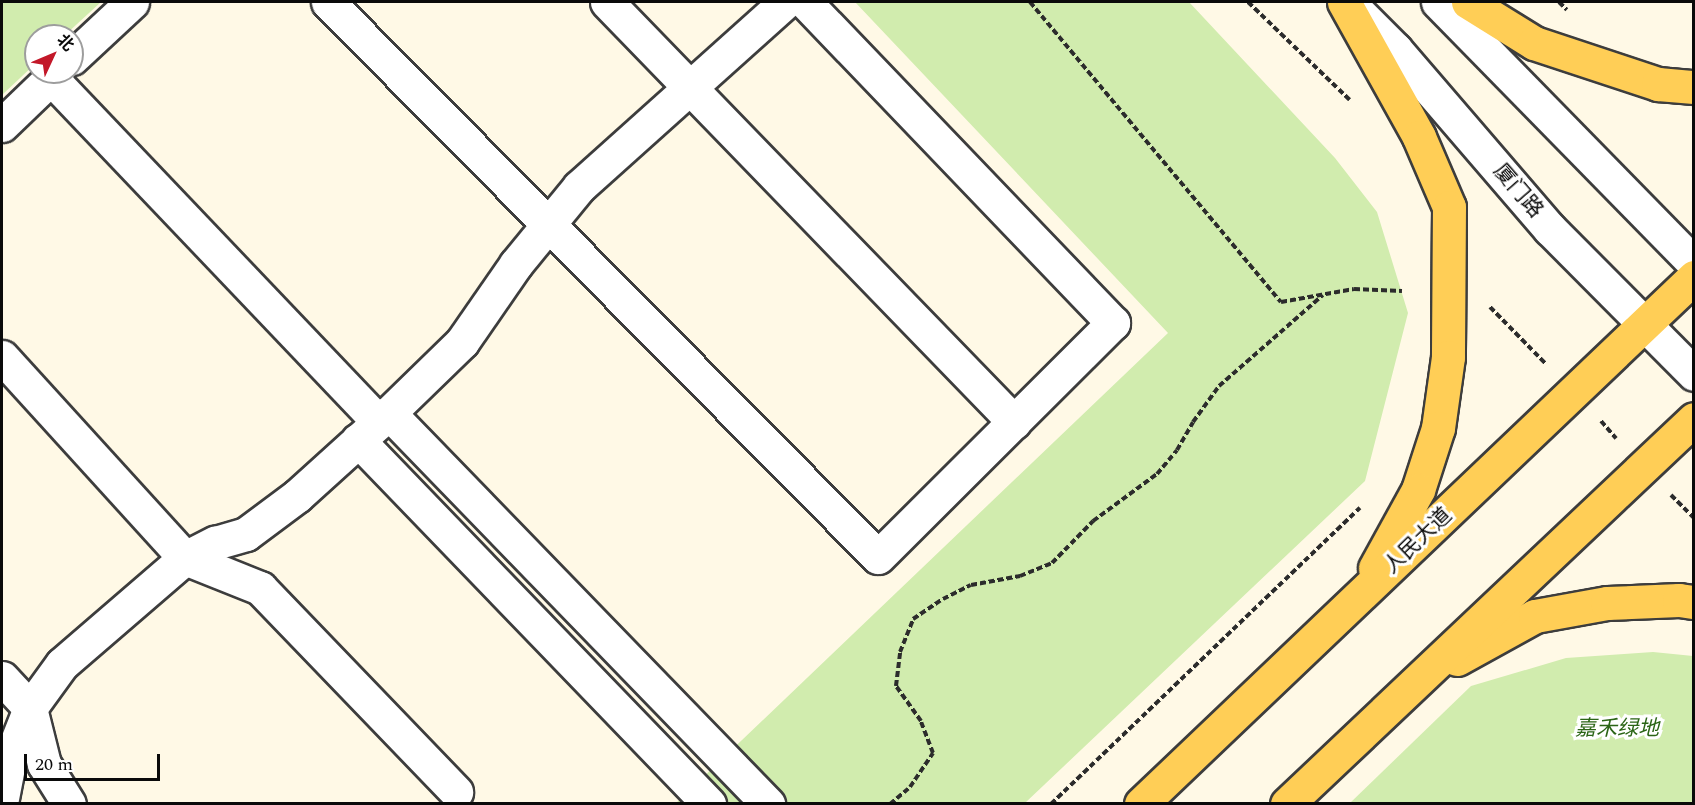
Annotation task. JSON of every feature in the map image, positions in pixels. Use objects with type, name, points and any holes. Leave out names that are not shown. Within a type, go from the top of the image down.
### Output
[{"type":"main road","points":[[1346,2],[1419,137],[1449,207],[1448,357],[1438,428],[1418,490],[1361,595]]},
{"type":"main road","points":[[1468,2],[1534,43],[1658,84],[1694,87]]},
{"type":"main road","name":"人民大道","points":[[1141,804],[1694,277]]},
{"type":"main road","points":[[1287,804],[1694,419]]},
{"type":"main road","points":[[1418,679],[1535,616],[1607,603],[1679,600],[1694,602]]},
{"type":"street","points":[[84,47],[132,2]]},
{"type":"street","points":[[328,2],[878,557],[1113,323],[805,2]]},
{"type":"street","points":[[607,2],[1014,422]]},
{"type":"street","points":[[2,798],[9,761],[30,708],[62,664],[185,558],[215,543],[246,534],[297,496],[375,425],[462,342],[516,264],[579,187],[785,2]]},
{"type":"street","name":"厦门路","points":[[1346,2],[1395,49],[1550,229],[1694,374]]},
{"type":"street","points":[[1438,2],[1694,262]]},
{"type":"street","points":[[2,125],[45,84]]},
{"type":"street","points":[[72,84],[709,804]]},
{"type":"street","points":[[2,357],[185,558],[260,588],[456,792]]},
{"type":"street","points":[[375,425],[768,804]]},
{"type":"street","points":[[2,678],[30,708],[44,764],[69,804]]},
{"type":"path","points":[[1030,2],[1281,302],[1354,289],[1402,291]]},
{"type":"path","points":[[890,804],[910,787],[933,753],[921,721],[896,686],[900,652],[913,619],[943,599],[971,585],[1020,576],[1052,564],[1093,521],[1157,474],[1178,450],[1193,422],[1219,386],[1323,295]]},
{"type":"path","points":[[1051,804],[1365,502]]},
{"type":"green space","points":[[2,2],[101,2],[77,24],[24,24],[24,74],[2,95]]},
{"type":"green space","points":[[855,2],[1189,2],[1335,158],[1377,212],[1408,313],[1365,481],[1025,803],[675,804],[1168,333]]},
{"type":"green space","name":"嘉禾绿地","points":[[1653,652],[1693,656],[1692,803],[1350,803],[1471,686],[1566,658]]}]
